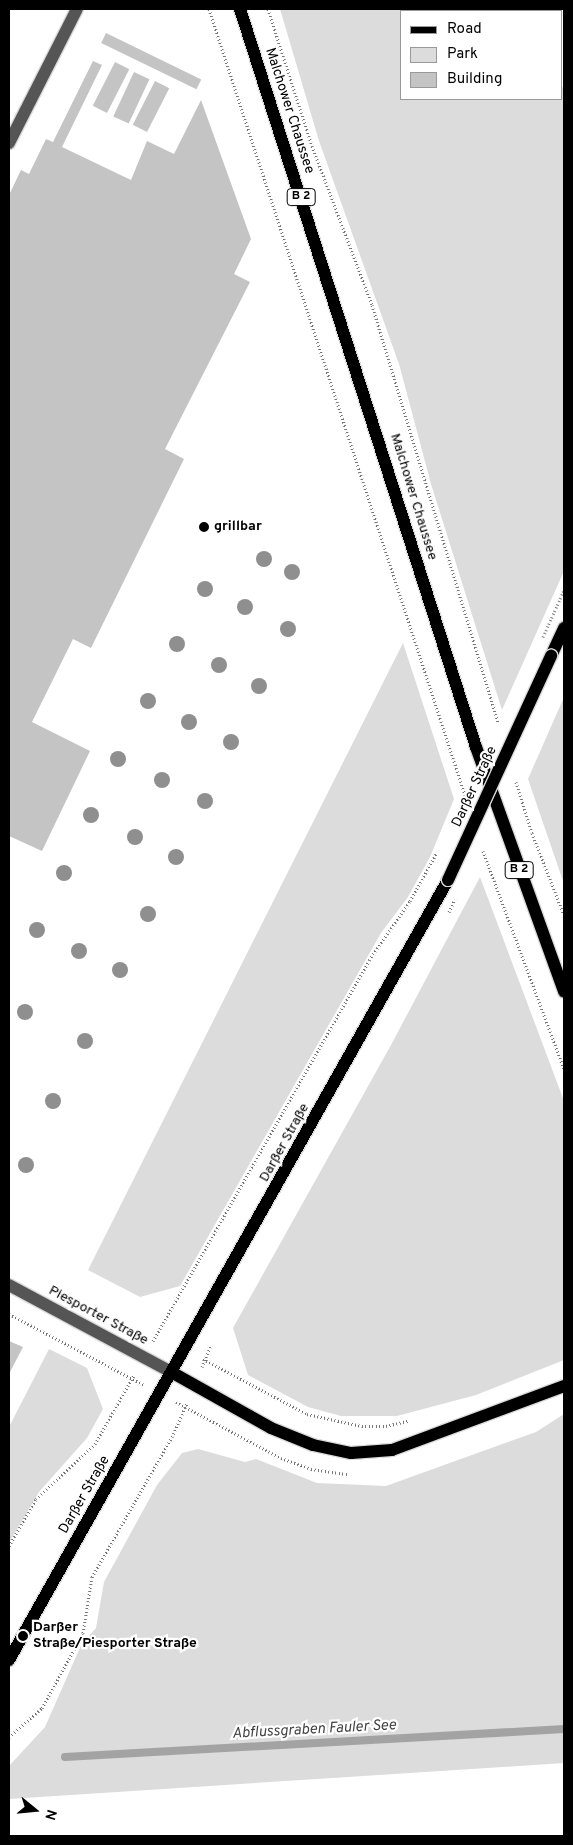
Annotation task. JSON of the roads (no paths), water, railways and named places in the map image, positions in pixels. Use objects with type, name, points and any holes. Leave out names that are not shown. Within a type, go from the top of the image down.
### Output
[{"type":"main road","name":"Malchower Chaussee","points":[[240,9],[476,747],[564,992]]},
{"type":"main road","name":"Darßer Straße","points":[[9,1660],[173,1373],[448,880],[564,628]]},
{"type":"main road","points":[[173,1373],[271,1428],[314,1445],[351,1453],[392,1450],[564,1386]]},
{"type":"street","points":[[9,143],[78,9]]},
{"type":"street","name":"Piesporter Straße","points":[[9,1285],[173,1373]]},
{"type":"waterway","name":"Abflussgraben Fauler See","points":[[65,1757],[564,1729]]},
{"type":"place","name":"grillbar","points":[[204,527]]},
{"type":"place","name":"Darßer Straße/Piesporter Straße","points":[[23,1636]]}]
